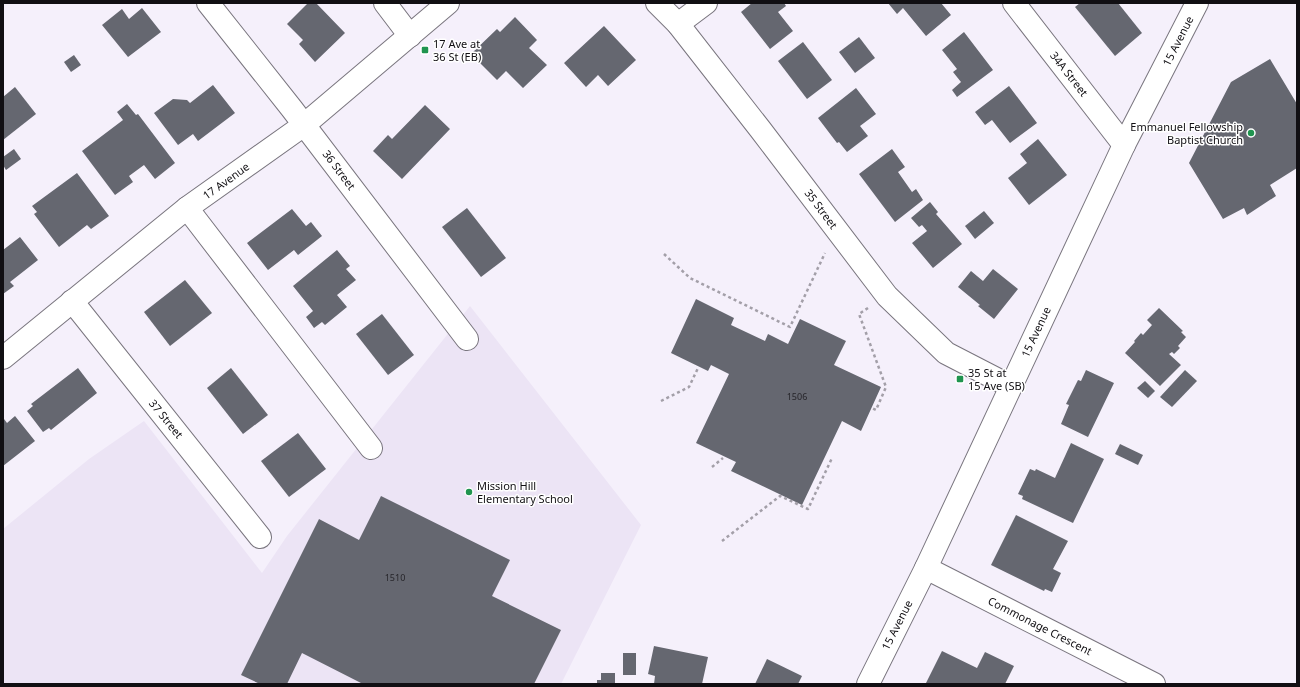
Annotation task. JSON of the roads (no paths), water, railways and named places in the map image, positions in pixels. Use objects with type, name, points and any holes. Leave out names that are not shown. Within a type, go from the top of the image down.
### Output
[{"type":"street","name":"36 Street","points":[[208,3],[304,125],[467,339]]},
{"type":"street","points":[[385,3],[410,36]]},
{"type":"street","name":"17 Avenue","points":[[3,358],[188,208],[304,125],[448,3]]},
{"type":"street","name":"35 Street","points":[[657,3],[678,24],[887,296],[946,353],[1010,386]]},
{"type":"street","points":[[678,24],[706,3]]},
{"type":"street","name":"34A Street","points":[[1014,3],[1124,145]]},
{"type":"street","name":"15 Avenue","points":[[868,684],[926,568],[1124,145],[1197,3]]},
{"type":"street","points":[[188,208],[371,448]]},
{"type":"street","name":"37 Street","points":[[72,301],[260,537]]},
{"type":"street","name":"Commonage Crescent","points":[[926,568],[1154,684]]},
{"type":"place","name":"17 Ave at 36 St (EB)","points":[[425,50]]},
{"type":"place","name":"Emmanuel Fellowship Baptist Church","points":[[1251,133]]},
{"type":"place","name":"35 St at 15 Ave (SB)","points":[[960,379]]},
{"type":"place","name":"Mission Hill Elementary School","points":[[469,492]]}]
